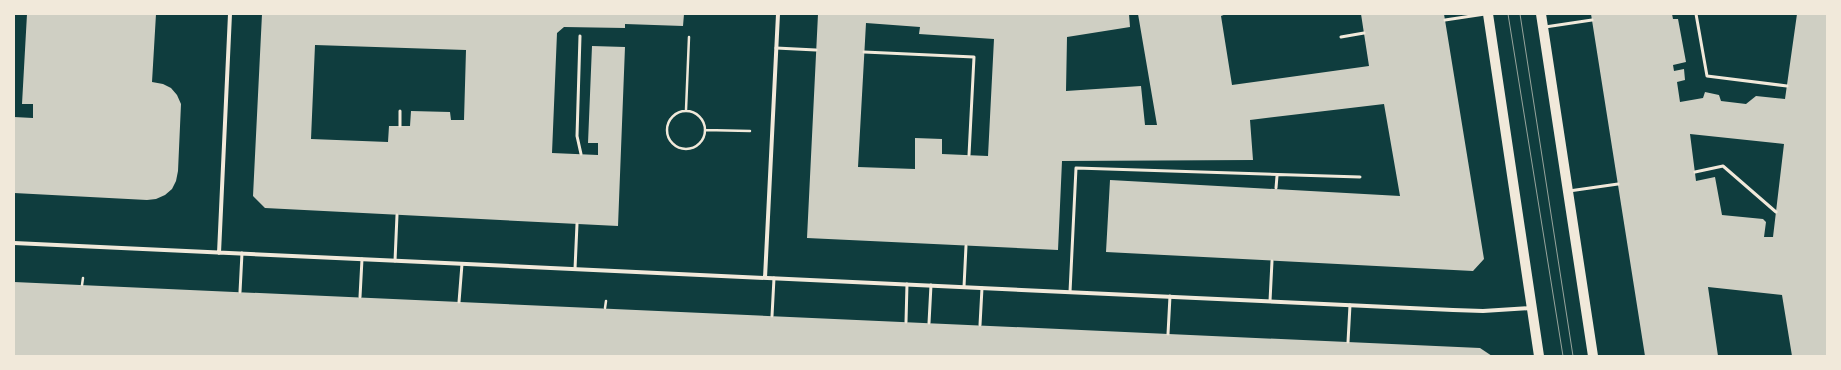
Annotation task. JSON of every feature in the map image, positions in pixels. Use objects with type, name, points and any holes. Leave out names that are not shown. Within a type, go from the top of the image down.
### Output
[{"type":"main road","points":[[1488,14],[1539,356]]},
{"type":"main road","points":[[1541,14],[1593,356]]},
{"type":"street","points":[[219,253],[230,14]]},
{"type":"street","points":[[765,278],[778,14]]},
{"type":"street","points":[[14,243],[1350,305],[1483,310],[1531,308]]},
{"type":"lane","points":[[1445,20],[1488,14]]},
{"type":"lane","points":[[1696,14],[1707,76],[1787,86]]},
{"type":"lane","points":[[1543,28],[1592,20]]},
{"type":"lane","points":[[1341,37],[1364,34]]},
{"type":"lane","points":[[580,36],[577,136],[581,154]]},
{"type":"lane","points":[[776,48],[816,50]]},
{"type":"lane","points":[[864,52],[974,57],[969,155]]},
{"type":"lane","points":[[400,111],[400,126]]},
{"type":"lane","points":[[1695,172],[1723,166],[1776,212]]},
{"type":"lane","points":[[1070,292],[1076,168],[1277,176],[1360,177]]},
{"type":"lane","points":[[1276,188],[1277,176]]},
{"type":"lane","points":[[1567,191],[1618,184]]},
{"type":"lane","points":[[395,261],[396,215]]},
{"type":"lane","points":[[575,269],[578,224]]},
{"type":"lane","points":[[964,287],[966,246]]},
{"type":"lane","points":[[240,292],[242,253]]},
{"type":"lane","points":[[360,297],[362,259]]},
{"type":"lane","points":[[1270,301],[1272,261]]},
{"type":"lane","points":[[459,302],[462,264]]},
{"type":"lane","points":[[772,316],[774,278]]},
{"type":"lane","points":[[906,322],[907,284]]},
{"type":"lane","points":[[929,323],[931,285]]},
{"type":"lane","points":[[980,325],[982,288]]},
{"type":"lane","points":[[1168,334],[1170,296]]},
{"type":"lane","points":[[1348,342],[1350,305]]},
{"type":"path","points":[[686,110],[688,37]]},
{"type":"path","points":[[680,110],[686,110],[699,115],[703,121],[705,130],[704,138],[699,145],[684,149],[676,146],[669,139],[667,128],[672,116],[680,110]]},
{"type":"path","points":[[705,130],[750,131]]},
{"type":"path","points":[[82,285],[83,278]]},
{"type":"path","points":[[605,308],[606,301]]},
{"type":"building","points":[[27,14],[156,14],[152,82],[163,84],[171,88],[177,95],[181,104],[178,171],[176,181],[172,189],[165,195],[156,199],[147,200],[14,193],[14,117],[33,118],[33,104],[22,104]]},
{"type":"building","points":[[262,14],[684,14],[683,26],[625,24],[625,28],[564,27],[557,33],[552,153],[598,155],[598,143],[588,143],[592,46],[625,47],[618,226],[265,208],[253,196]],"holes":[[[315,45],[466,50],[464,120],[451,120],[450,112],[411,111],[410,126],[389,126],[388,142],[311,139]]]},
{"type":"building","points":[[818,14],[1129,14],[1130,27],[1067,37],[1066,91],[1141,86],[1145,125],[1157,125],[1138,14],[1226,14],[1221,16],[1232,85],[1369,66],[1361,14],[1444,14],[1484,259],[1473,271],[1106,252],[1110,180],[1400,196],[1384,104],[1250,120],[1253,160],[1062,161],[1058,250],[807,238]],"holes":[[[866,23],[920,27],[919,34],[994,39],[988,156],[942,154],[942,139],[915,138],[915,169],[858,167]]]},
{"type":"building","points":[[1591,14],[1672,14],[1673,19],[1678,19],[1686,62],[1673,65],[1674,71],[1684,69],[1685,80],[1677,82],[1680,102],[1703,98],[1705,92],[1719,95],[1721,101],[1746,104],[1756,96],[1785,99],[1797,14],[1827,14],[1827,356],[1792,356],[1782,295],[1708,287],[1718,356],[1645,356]],"holes":[[[1690,134],[1784,144],[1773,237],[1764,237],[1766,222],[1763,219],[1722,215],[1715,177],[1696,181]]]},
{"type":"building","points":[[14,282],[1480,348],[1492,356],[14,356]]},
{"type":"tram line","points":[[1508,14],[1563,356]]},
{"type":"tram line","points":[[1520,14],[1573,356]]}]
